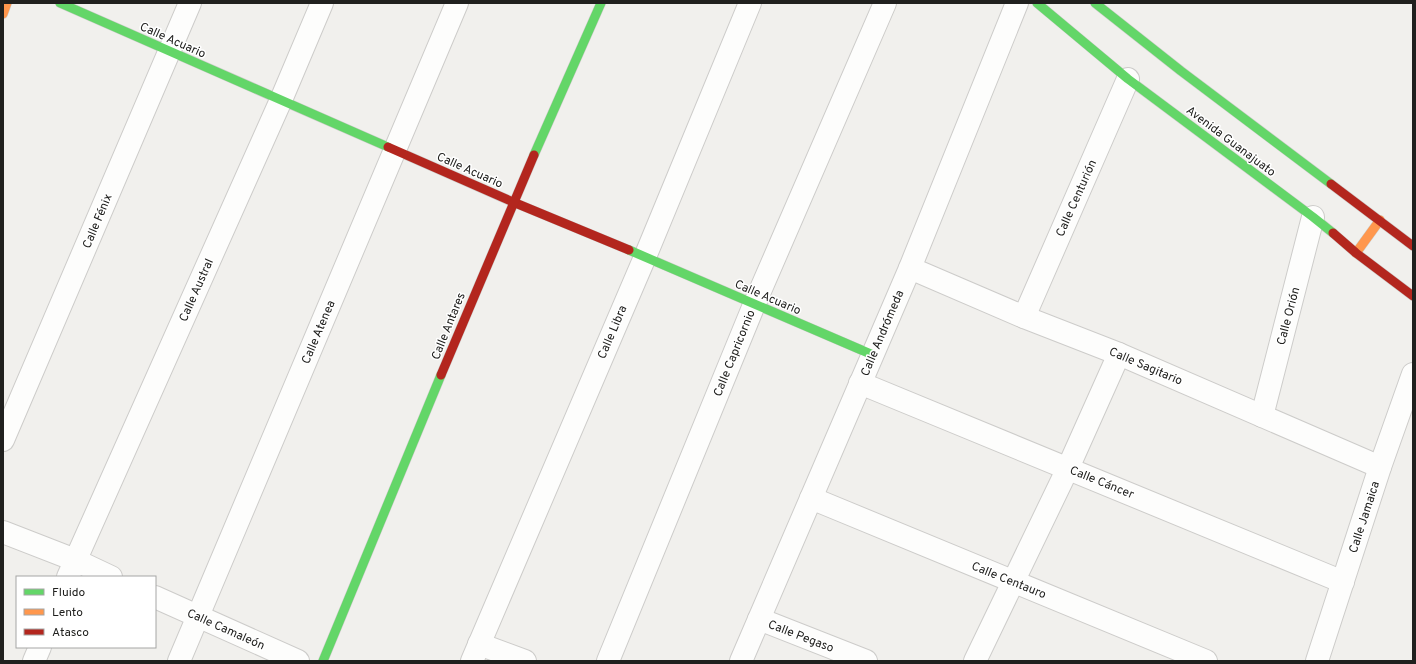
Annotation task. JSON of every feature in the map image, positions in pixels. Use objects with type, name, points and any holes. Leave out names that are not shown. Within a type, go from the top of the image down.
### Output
[{"type":"street","points":[[3,14],[7,3]]},
{"type":"street","name":"Calle Acuario","points":[[60,3],[513,202],[873,355]]},
{"type":"street","name":"Calle Fénix","points":[[3,440],[190,3]]},
{"type":"street","name":"Calle Austral","points":[[72,569],[281,100],[322,3]]},
{"type":"street","name":"Calle Atenea","points":[[178,661],[457,3]]},
{"type":"street","name":"Calle Antares","points":[[323,661],[513,202],[601,3]]},
{"type":"street","name":"Calle Libra","points":[[476,652],[645,257],[750,3]]},
{"type":"street","name":"Calle Capricornio","points":[[608,661],[754,305],[885,3]]},
{"type":"street","name":"Calle Andrómeda","points":[[741,661],[910,268],[1017,3]]},
{"type":"street","name":"Avenida Guanajuato","points":[[1037,3],[1128,79],[1314,217],[1356,253],[1413,296]]},
{"type":"street","points":[[1095,3],[1181,71],[1413,246]]},
{"type":"street","name":"Calle Centurión","points":[[1024,317],[1128,79]]},
{"type":"street","name":"Calle Orión","points":[[1262,416],[1314,217]]},
{"type":"street","points":[[1356,253],[1380,220]]},
{"type":"street","name":"Calle Sagitario","points":[[910,268],[1024,317],[1119,354],[1380,468]]},
{"type":"street","points":[[975,661],[1012,581],[1068,468],[1119,354]]},
{"type":"street","name":"Calle Jamaica","points":[[1317,661],[1380,468],[1413,374]]},
{"type":"street","name":"Calle Cáncer","points":[[860,383],[1343,582]]},
{"type":"street","name":"Calle Centauro","points":[[811,498],[1206,661]]},
{"type":"street","points":[[3,532],[72,569],[106,576]]},
{"type":"street","name":"Calle Camaleón","points":[[156,597],[298,661]]},
{"type":"street","name":"Calle Pegaso","points":[[759,620],[866,661]]},
{"type":"street","points":[[34,661],[40,648]]},
{"type":"street","points":[[476,652],[525,661]]},
{"type":"traffic: fast","points":[[60,3],[388,147]]},
{"type":"traffic: fast","points":[[534,155],[601,3]]},
{"type":"traffic: fast","points":[[1037,3],[1128,79],[1333,233]]},
{"type":"traffic: fast","points":[[1095,3],[1181,71],[1331,184]]},
{"type":"traffic: fast","points":[[629,250],[873,355]]},
{"type":"traffic: fast","points":[[323,661],[441,375]]},
{"type":"traffic: slow","points":[[3,14],[7,3]]},
{"type":"traffic: slow","points":[[1356,253],[1380,220]]},
{"type":"traffic: jam","points":[[388,147],[513,202],[629,250]]},
{"type":"traffic: jam","points":[[441,375],[534,155]]},
{"type":"traffic: jam","points":[[1331,184],[1413,246]]},
{"type":"traffic: jam","points":[[1333,233],[1356,253],[1413,296]]}]
